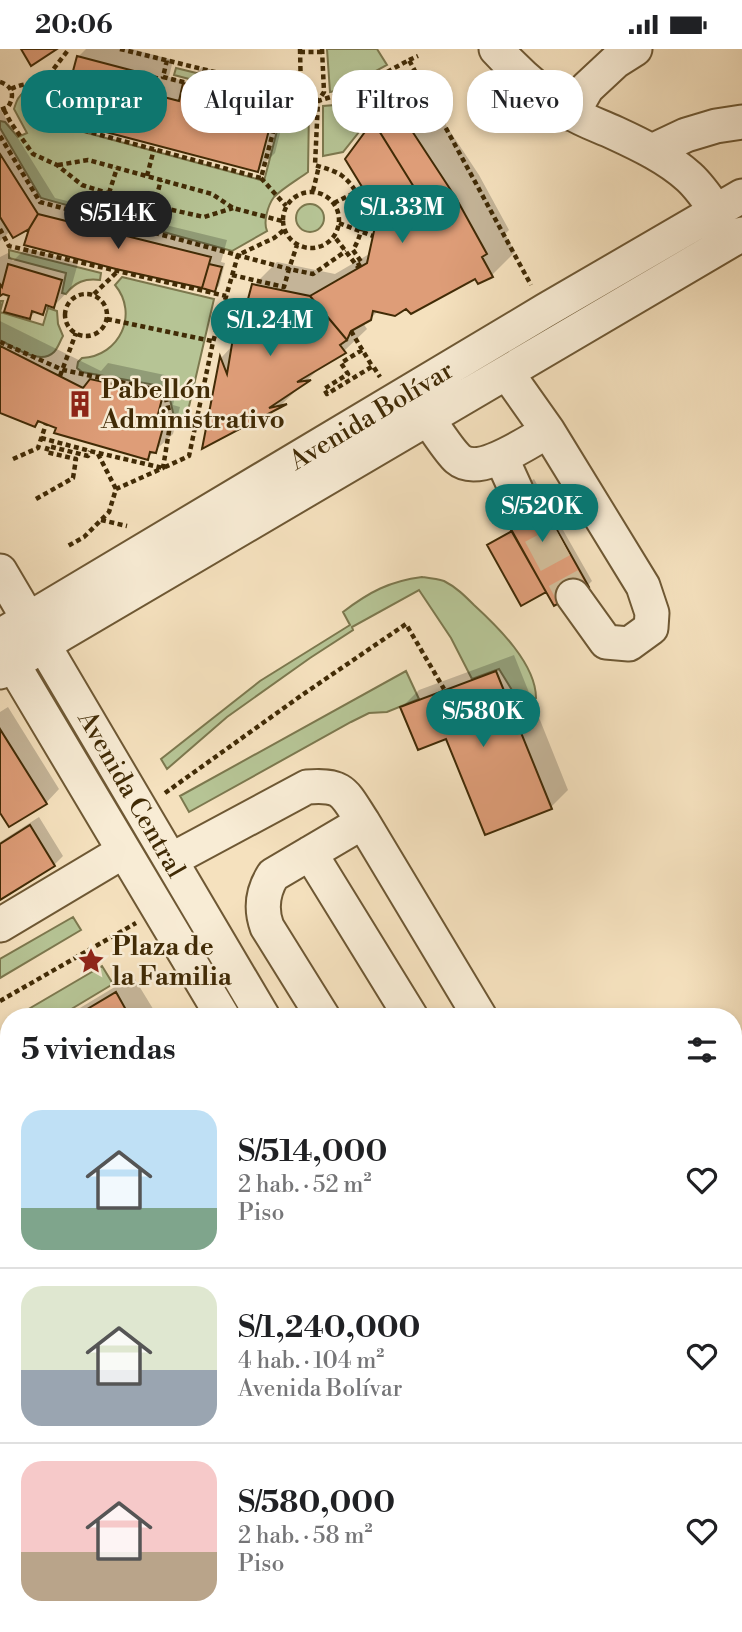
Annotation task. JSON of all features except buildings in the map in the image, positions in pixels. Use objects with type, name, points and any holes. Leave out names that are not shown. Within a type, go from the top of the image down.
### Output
[{"type":"street","points":[[496,49],[515,70]]},
{"type":"street","points":[[583,95],[616,61],[635,49]]},
{"type":"street","points":[[583,119],[652,151],[690,178],[716,211],[708,254]]},
{"type":"street","points":[[652,151],[686,135],[742,122]]},
{"type":"street","name":"Avenida Bolívar","points":[[267,496],[395,400],[716,211]]},
{"type":"street","name":"Avenida Bolívar","points":[[3,653],[267,496],[428,419],[742,234]]},
{"type":"street","points":[[507,373],[548,431],[643,586],[652,613],[651,628],[629,643],[606,642],[573,596]]},
{"type":"street","points":[[428,419],[459,460],[470,464],[482,464],[501,457],[548,431]]},
{"type":"street","points":[[501,457],[516,490]]},
{"type":"street","name":"Avenida Central","points":[[0,571],[258,1008]]},
{"type":"street","name":"Avenida Central","points":[[3,653],[218,1008]]},
{"type":"street","points":[[171,860],[307,787],[329,786],[338,789],[344,793],[363,822],[475,1008]]},
{"type":"street","points":[[317,1008],[267,927],[264,918],[264,895],[273,875],[363,822]]},
{"type":"street","points":[[0,925],[124,851]]},
{"type":"street","points":[[310,853],[405,1008]]},
{"type":"path","points":[[53,70],[69,49]]},
{"type":"path","points":[[120,49],[208,70]]},
{"type":"path","points":[[300,70],[300,51],[322,51],[324,92],[318,101]]},
{"type":"path","points":[[318,101],[356,89],[418,55]]},
{"type":"path","points":[[167,60],[163,77],[280,106],[261,177]]},
{"type":"path","points":[[409,60],[546,310]]},
{"type":"path","points":[[0,82],[11,89],[13,99],[8,107],[2,110],[33,154],[57,166],[82,185],[132,201],[204,217],[233,208]]},
{"type":"path","points":[[11,89],[21,84]]},
{"type":"path","points":[[94,133],[261,177],[286,206]]},
{"type":"path","points":[[316,133],[315,165],[341,175],[356,192],[362,211],[362,232],[353,250],[362,263],[357,265],[334,236]]},
{"type":"path","points":[[0,136],[40,202],[313,274],[346,251]]},
{"type":"path","points":[[147,176],[154,149]]},
{"type":"path","points":[[57,166],[88,160],[212,194],[233,208],[282,221]]},
{"type":"path","points":[[313,191],[319,166]]},
{"type":"path","points":[[108,193],[117,168]]},
{"type":"path","points":[[154,206],[161,180]]},
{"type":"path","points":[[313,191],[325,195],[334,203],[338,210],[339,223],[330,241],[317,248],[296,245],[289,239],[282,221],[286,206],[297,195],[313,191]]},
{"type":"path","points":[[334,203],[356,192]]},
{"type":"path","points":[[122,236],[132,201]]},
{"type":"path","points":[[339,223],[373,236]]},
{"type":"path","points":[[0,229],[9,246],[226,296]]},
{"type":"path","points":[[68,546],[84,537],[108,512],[116,489],[189,456],[213,342],[238,255],[274,239],[284,230]]},
{"type":"path","points":[[232,275],[284,288],[296,245]]},
{"type":"path","points":[[94,294],[117,271]]},
{"type":"path","points":[[94,294],[106,306],[107,319],[102,330],[95,334],[87,336],[76,333],[66,323],[66,306],[78,295],[94,294]]},
{"type":"path","points":[[107,319],[213,342]]},
{"type":"path","points":[[351,331],[395,400]]},
{"type":"path","points":[[60,376],[76,333]]},
{"type":"path","points":[[0,342],[63,370],[164,391],[171,419],[163,468]]},
{"type":"path","points":[[362,350],[341,363],[348,374],[324,389],[327,394],[373,366]]},
{"type":"path","points":[[13,459],[38,448],[46,425]]},
{"type":"path","points":[[41,438],[163,468]]},
{"type":"path","points":[[36,499],[73,478],[76,459],[46,451],[48,446],[88,456],[90,451]]},
{"type":"path","points":[[97,453],[116,489]]},
{"type":"path","points":[[100,520],[129,527]]},
{"type":"path","points":[[141,809],[406,624],[444,689]]},
{"type":"path","points":[[0,1001],[159,910]]},
{"type":"green space","points":[[327,49],[377,49],[387,65],[378,70],[332,70],[330,92]]},
{"type":"green space","points":[[176,68],[184,70],[181,70],[181,77],[174,75]]},
{"type":"green space","points":[[21,95],[21,122],[14,109]]},
{"type":"green space","points":[[332,105],[332,133],[358,133],[343,152],[323,156],[323,106]]},
{"type":"green space","points":[[0,121],[5,122],[18,137],[27,133],[87,133],[264,181],[276,133],[309,133],[308,172],[274,197],[267,214],[267,231],[232,251],[41,198],[0,128]]},
{"type":"green space","points":[[310,204],[320,208],[324,218],[320,228],[310,232],[300,228],[296,218],[300,208]]},
{"type":"green space","points":[[9,250],[101,273],[100,280],[81,282],[66,294],[62,293],[66,273],[9,258]]},
{"type":"green space","points":[[122,277],[214,299],[184,428],[176,425],[167,387],[82,372],[77,368],[82,358],[107,350],[122,332],[125,308],[115,285]]},
{"type":"green space","points":[[48,308],[57,311],[63,336],[57,349],[48,356],[34,356],[0,340],[0,312],[43,325]]},
{"type":"green space","points":[[422,577],[444,581],[452,586],[494,624],[523,659],[530,672],[536,698],[523,702],[518,700],[499,669],[472,679],[451,638],[419,590],[352,627],[353,630],[227,717],[167,769],[161,759],[260,681],[350,625],[343,612],[380,589],[400,581]]},
{"type":"green space","points":[[406,671],[419,699],[387,712],[369,713],[189,812],[180,796]]},
{"type":"green space","points":[[73,917],[81,930],[0,978],[0,959]]},
{"type":"green space","points":[[102,966],[113,984],[73,1008],[30,1008]]},
{"type":"tunnel","points":[[516,490],[573,596]]},
{"type":"place","name":"Pabellón Administrativo","points":[[80,404]]},
{"type":"place","name":"Plaza de la Familia","points":[[91,961]]}]
